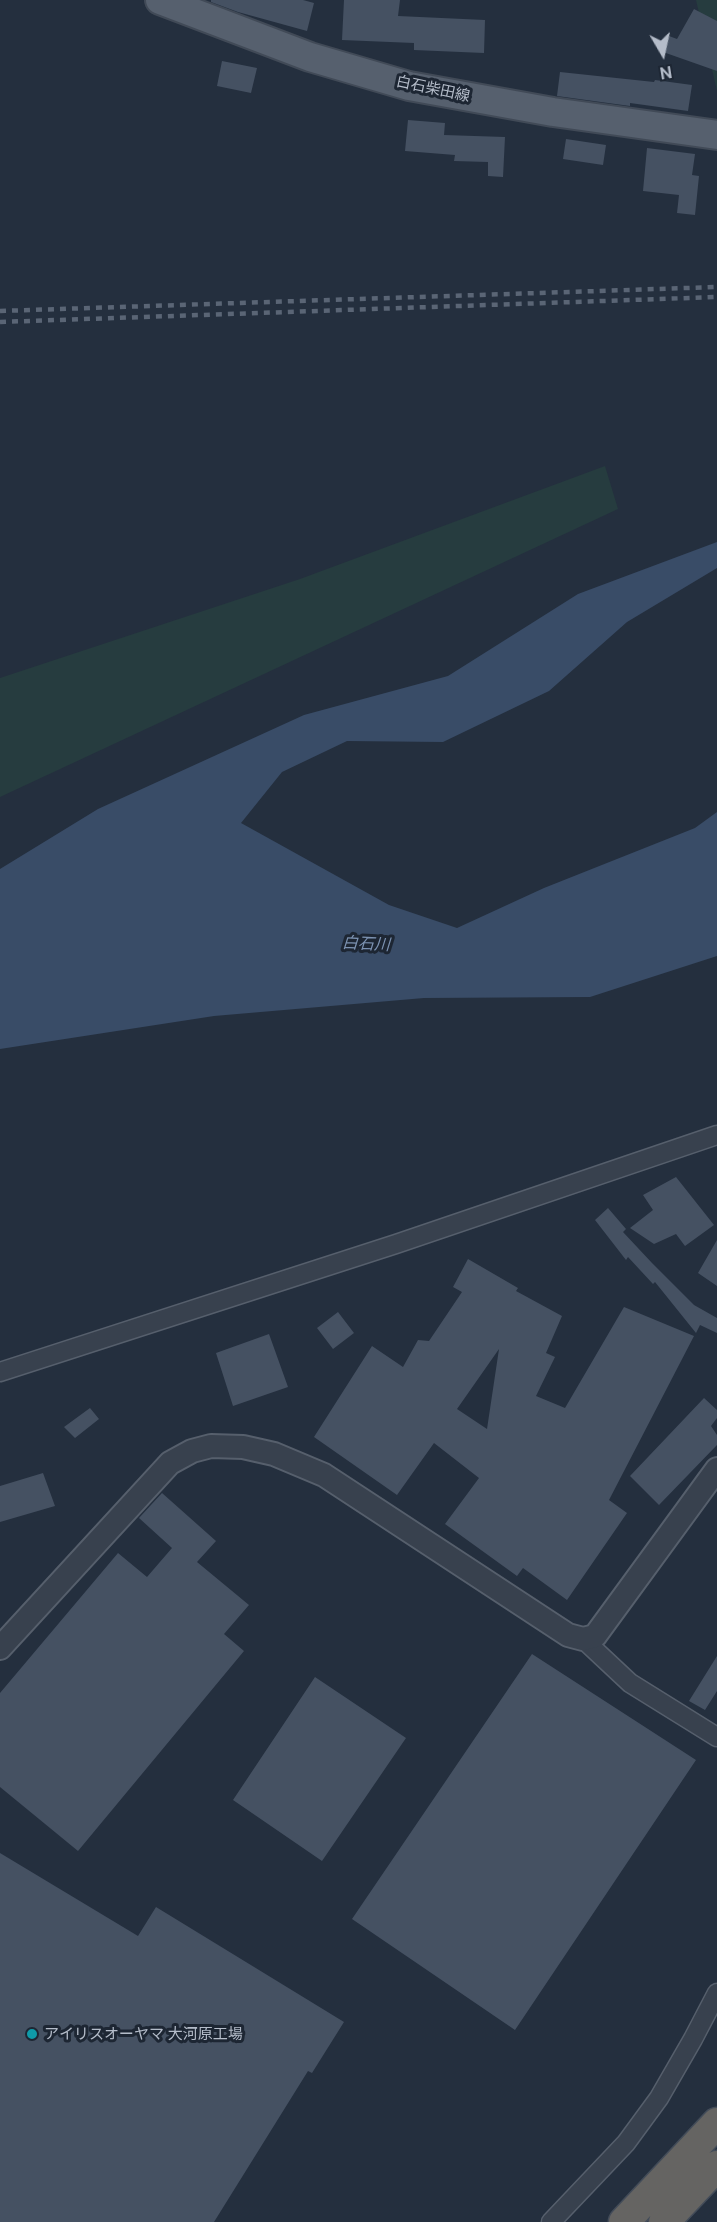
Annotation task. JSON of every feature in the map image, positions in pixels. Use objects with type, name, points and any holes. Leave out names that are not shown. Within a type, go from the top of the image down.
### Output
[{"type":"highway","points":[[624,2222],[717,2122]]},
{"type":"highway","points":[[664,2222],[717,2166]]},
{"type":"main road","name":"白石柴田線","points":[[160,0],[310,57],[409,86],[553,112],[717,135]]},
{"type":"street","points":[[0,1371],[396,1244],[717,1135]]},
{"type":"street","points":[[0,1648],[170,1463],[192,1451],[211,1446],[243,1447],[274,1454],[324,1475],[568,1635],[583,1639],[630,1683],[717,1737]]},
{"type":"street","points":[[583,1639],[595,1636],[717,1469]]},
{"type":"street","points":[[551,2222],[626,2143],[658,2098],[717,1993]]},
{"type":"green space","points":[[696,0],[717,0],[717,91]]},
{"type":"green space","points":[[605,466],[618,509],[0,797],[0,678],[300,579]]},
{"type":"water","name":"白石川","points":[[717,542],[717,568],[627,622],[549,691],[443,742],[347,741],[282,772],[241,823],[389,905],[457,928],[544,888],[695,828],[717,812],[717,956],[590,997],[424,998],[214,1016],[0,1049],[0,869],[98,809],[304,715],[448,676],[578,594]]},
{"type":"building","points":[[211,0],[303,0],[314,3],[307,31],[238,12],[211,2]]},
{"type":"building","points":[[344,0],[400,0],[398,16],[485,20],[484,53],[414,50],[414,43],[342,40]]},
{"type":"building","points":[[694,9],[717,21],[717,71],[663,52],[669,36],[677,39]]},
{"type":"building","points":[[222,61],[257,68],[251,93],[217,86]]},
{"type":"building","points":[[560,72],[692,85],[688,111],[557,96]]},
{"type":"building","points":[[408,120],[445,123],[444,135],[505,137],[503,177],[488,176],[488,162],[454,161],[455,155],[405,151]]},
{"type":"building","points":[[566,139],[606,145],[603,165],[563,159]]},
{"type":"building","points":[[647,148],[695,154],[692,175],[699,176],[695,215],[677,213],[679,195],[643,191]]},
{"type":"building","points":[[676,1177],[714,1225],[685,1246],[676,1234],[654,1244],[630,1228],[653,1210],[643,1195]]},
{"type":"building","points":[[608,1208],[626,1229],[623,1232],[652,1263],[694,1305],[717,1318],[717,1333],[700,1325],[696,1333],[655,1282],[653,1284],[628,1257],[626,1260],[595,1220]]},
{"type":"building","points":[[717,1240],[717,1286],[698,1273]]},
{"type":"building","points":[[468,1259],[518,1288],[516,1291],[562,1316],[546,1353],[555,1357],[536,1396],[565,1408],[624,1307],[694,1336],[609,1500],[627,1513],[567,1600],[523,1568],[517,1576],[445,1524],[479,1478],[434,1443],[397,1495],[314,1437],[372,1346],[403,1367],[418,1340],[429,1341],[462,1292],[453,1287]],"holes":[[[499,1349],[487,1429],[457,1409]]]},
{"type":"building","points":[[338,1312],[354,1333],[333,1349],[317,1328]]},
{"type":"building","points":[[269,1334],[288,1387],[233,1406],[216,1353]]},
{"type":"building","points":[[704,1398],[717,1410],[717,1418],[711,1426],[717,1435],[717,1445],[659,1505],[630,1476]]},
{"type":"building","points":[[90,1408],[99,1419],[75,1438],[64,1427]]},
{"type":"building","points":[[43,1473],[55,1506],[0,1522],[0,1486]]},
{"type":"building","points":[[162,1493],[216,1541],[197,1562],[249,1605],[224,1634],[244,1651],[78,1851],[0,1787],[0,1693],[118,1553],[147,1577],[172,1548],[139,1518]]},
{"type":"building","points":[[532,1654],[696,1760],[515,2030],[352,1919]]},
{"type":"building","points":[[717,1656],[717,1691],[705,1710],[689,1701]]},
{"type":"building","points":[[315,1677],[406,1738],[322,1861],[233,1800]]},
{"type":"building","points":[[0,1853],[138,1936],[156,1907],[344,2022],[312,2073],[308,2071],[214,2222],[0,2222]]},
{"type":"railway","points":[[0,311],[717,287]]},
{"type":"railway","points":[[0,322],[717,297]]},
{"type":"place","name":"アイリスオーヤマ 大河原工場","points":[[32,2034]]}]
